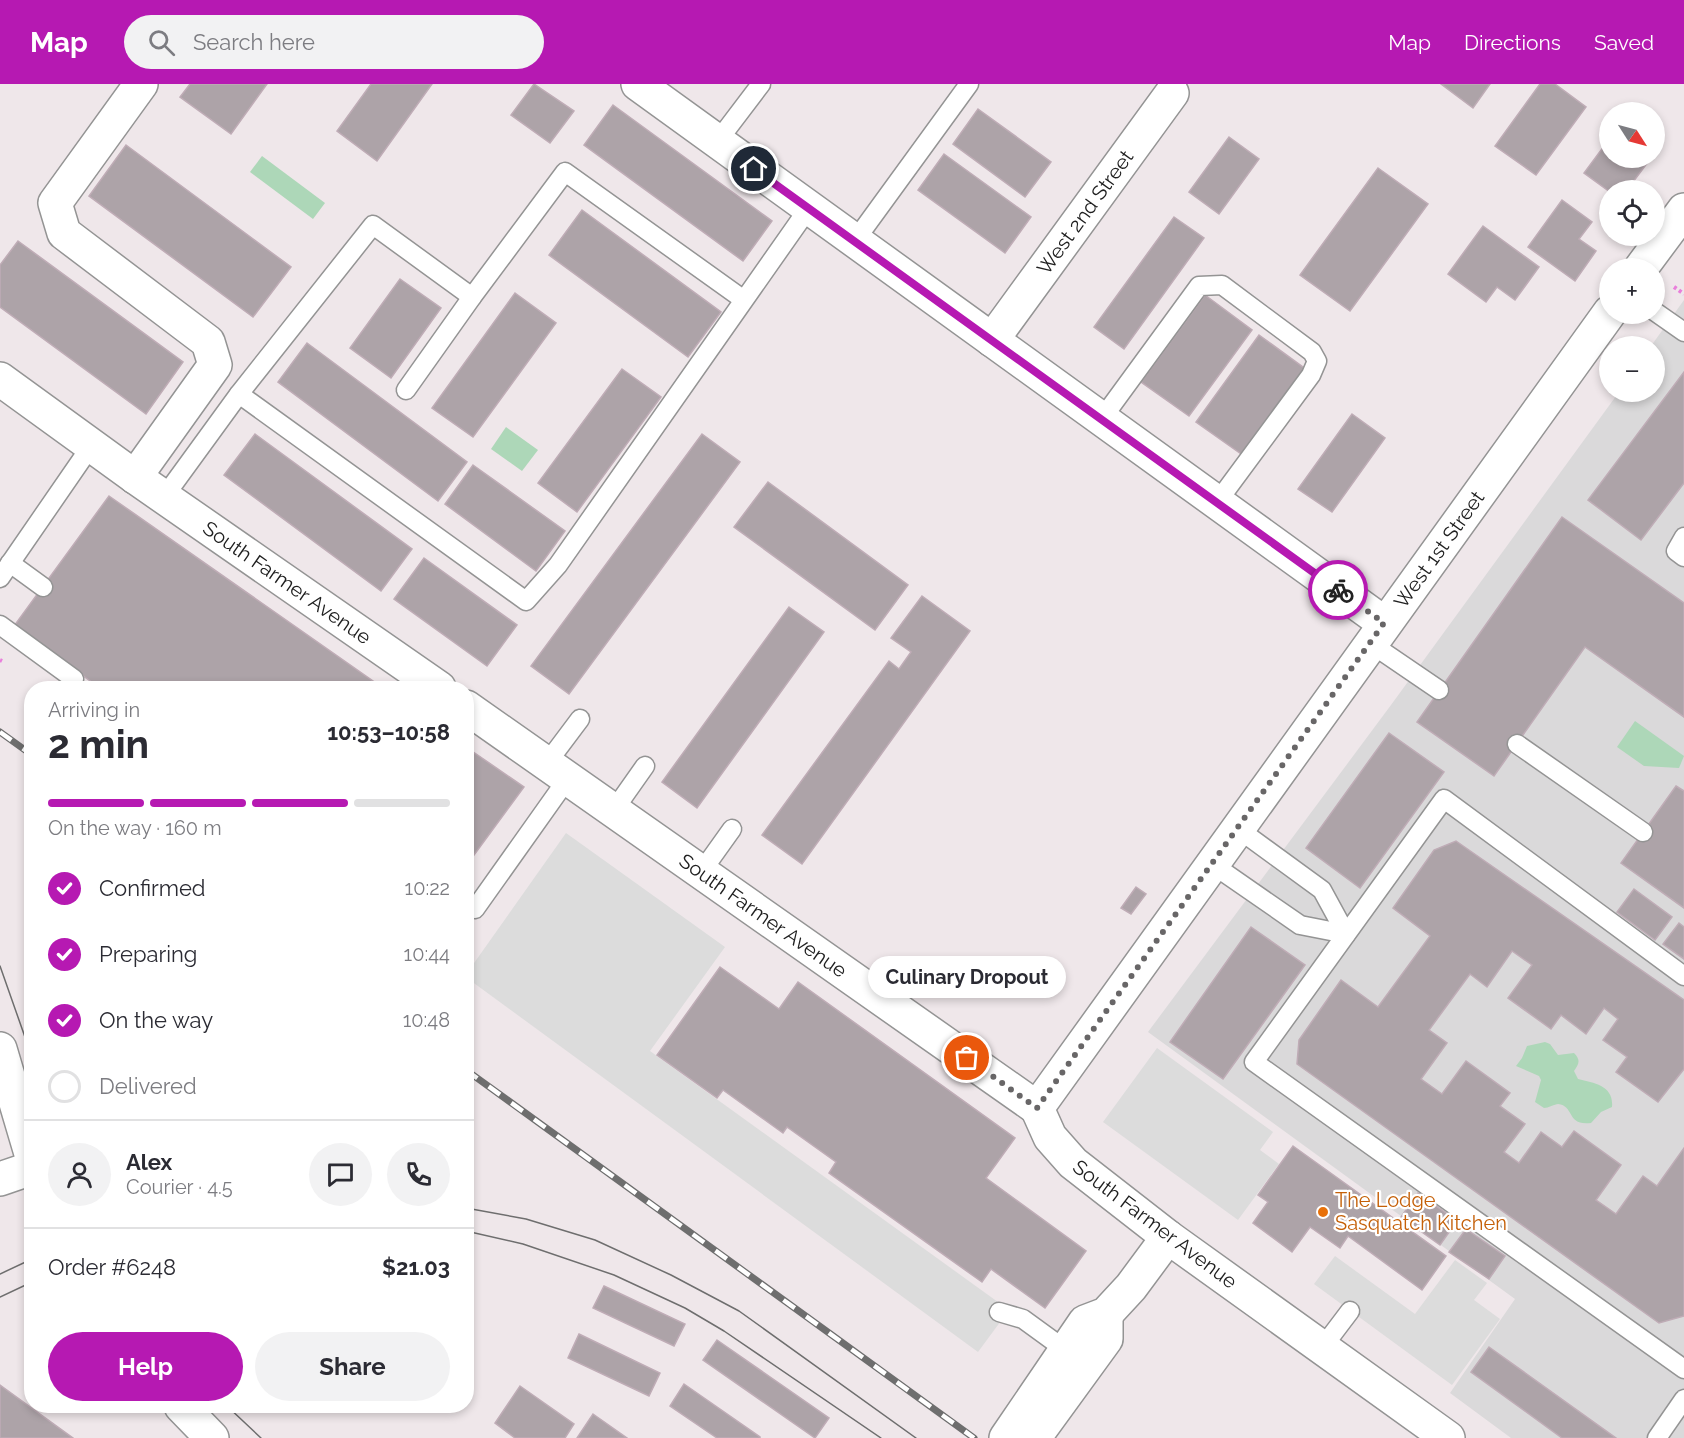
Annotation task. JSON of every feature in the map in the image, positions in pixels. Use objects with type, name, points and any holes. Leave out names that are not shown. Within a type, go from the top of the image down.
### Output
[{"type":"street","points":[[135,477],[215,365],[207,342],[64,233],[55,203],[141,84]]},
{"type":"street","points":[[648,87],[717,142],[808,209],[1101,420],[1218,501],[1377,633]]},
{"type":"street","name":"West 2nd Street","points":[[992,340],[1173,88]]},
{"type":"street","points":[[1648,258],[1684,210]]},
{"type":"street","name":"West 1st Street","points":[[1037,1108],[1601,324]]},
{"type":"street","name":"South Farmer Avenue","points":[[0,379],[135,477],[429,681]]},
{"type":"street","name":"South Farmer Avenue","points":[[474,713],[1037,1108],[1050,1137],[1072,1163],[1168,1237],[1448,1438]]},
{"type":"street","points":[[0,1048],[24,1130]]},
{"type":"street","points":[[0,1179],[24,1171]]},
{"type":"street","points":[[1006,1438],[1085,1322],[1106,1314],[1131,1287],[1168,1237]]},
{"type":"street","points":[[1034,1438],[1106,1339],[1106,1314]]},
{"type":"street","points":[[188,1413],[212,1438]]},
{"type":"lane","points":[[717,142],[761,84]]},
{"type":"lane","points":[[854,242],[969,84]]},
{"type":"lane","points":[[406,390],[565,172],[744,300]]},
{"type":"lane","points":[[239,394],[526,601],[558,565],[808,209]]},
{"type":"lane","points":[[164,497],[239,394],[373,225],[472,297]]},
{"type":"lane","points":[[1101,420],[1199,286],[1222,285],[1312,352],[1317,361],[1311,375],[1218,501]]},
{"type":"lane","points":[[1665,319],[1684,332]]},
{"type":"lane","points":[[43,587],[5,571],[91,446]]},
{"type":"lane","points":[[1684,537],[1676,551],[1684,557]]},
{"type":"lane","points":[[0,625],[74,679]]},
{"type":"lane","points":[[1377,633],[1439,690]]},
{"type":"lane","points":[[474,908],[558,771],[580,719]]},
{"type":"lane","points":[[1517,744],[1643,832]]},
{"type":"lane","points":[[614,810],[645,766]]},
{"type":"lane","points":[[1684,976],[1444,799],[1254,1062],[1684,1369]]},
{"type":"lane","points":[[1237,828],[1322,890],[1346,934]]},
{"type":"lane","points":[[702,871],[732,829]]},
{"type":"lane","points":[[1212,864],[1300,925],[1346,934]]},
{"type":"lane","points":[[1322,1348],[1350,1311]]},
{"type":"lane","points":[[999,1312],[1023,1319],[1067,1351]]},
{"type":"lane","points":[[1657,1438],[1684,1399]]},
{"type":"path","points":[[1674,287],[1684,294]]},
{"type":"shaded area","points":[[262,156],[325,203],[313,219],[250,172]]},
{"type":"shaded area","points":[[1684,300],[1684,1438],[1511,1438],[1450,1393],[1515,1299],[1148,1032],[1391,705],[1612,402],[1665,402],[1665,336],[1658,336]]},
{"type":"shaded area","points":[[506,427],[538,450],[522,471],[491,449]]},
{"type":"shaded area","points":[[1635,721],[1684,756],[1679,768],[1644,766],[1617,747]]},
{"type":"shaded area","points":[[566,833],[725,947],[650,1051],[1009,1310],[978,1352],[474,983],[474,963]]},
{"type":"shaded area","points":[[1545,1042],[1550,1044],[1558,1055],[1574,1053],[1578,1060],[1574,1071],[1578,1079],[1597,1084],[1607,1090],[1612,1100],[1612,1107],[1601,1112],[1591,1123],[1583,1123],[1574,1119],[1563,1106],[1558,1104],[1544,1108],[1535,1102],[1541,1080],[1539,1076],[1516,1066],[1527,1046]]},
{"type":"shaded area","points":[[1157,1048],[1273,1132],[1260,1150],[1279,1164],[1238,1220],[1103,1122]]},
{"type":"shaded area","points":[[1335,1256],[1415,1314],[1455,1260],[1487,1283],[1474,1300],[1500,1319],[1452,1385],[1314,1284]]},
{"type":"building","points":[[190,84],[267,84],[231,134],[180,97]]},
{"type":"building","points":[[371,84],[432,84],[377,161],[337,131]]},
{"type":"building","points":[[534,84],[574,111],[550,143],[511,115]]},
{"type":"building","points":[[1441,84],[1490,84],[1473,108]]},
{"type":"building","points":[[1540,84],[1555,84],[1586,107],[1536,175],[1495,146]]},
{"type":"building","points":[[613,105],[772,221],[743,261],[584,145]]},
{"type":"building","points":[[978,109],[1051,162],[1025,197],[953,144]]},
{"type":"building","points":[[1229,137],[1259,159],[1219,214],[1189,192]]},
{"type":"building","points":[[126,145],[291,267],[253,317],[89,196]]},
{"type":"building","points":[[1599,153],[1599,168],[1644,168],[1634,180],[1599,180],[1599,184],[1584,173]]},
{"type":"building","points":[[944,154],[1031,217],[1005,253],[918,190]]},
{"type":"building","points":[[1378,168],[1428,204],[1350,311],[1300,275]]},
{"type":"building","points":[[1562,200],[1592,222],[1579,239],[1596,251],[1575,281],[1528,247]]},
{"type":"building","points":[[582,210],[721,312],[688,357],[549,255]]},
{"type":"building","points":[[1174,217],[1204,238],[1124,349],[1094,327]]},
{"type":"building","points":[[1483,226],[1539,267],[1515,300],[1497,287],[1486,302],[1448,274]]},
{"type":"building","points":[[18,241],[183,362],[146,414],[0,307],[0,265]]},
{"type":"building","points":[[400,279],[441,308],[391,378],[350,348]]},
{"type":"building","points":[[515,293],[556,323],[473,437],[432,408]]},
{"type":"building","points":[[1205,295],[1252,330],[1189,416],[1141,382]]},
{"type":"building","points":[[1259,335],[1307,370],[1244,456],[1196,422]]},
{"type":"building","points":[[307,343],[467,462],[438,501],[278,382]]},
{"type":"building","points":[[622,369],[661,397],[577,512],[538,483]]},
{"type":"building","points":[[1684,372],[1684,483],[1641,540],[1588,500],[1662,402],[1665,402],[1665,397]]},
{"type":"building","points":[[1352,414],[1385,438],[1332,512],[1298,489]]},
{"type":"building","points":[[255,434],[412,549],[381,591],[224,475]]},
{"type":"building","points":[[702,434],[740,462],[569,694],[531,666]]},
{"type":"building","points":[[473,465],[565,531],[536,571],[445,504]]},
{"type":"building","points":[[768,482],[908,585],[875,630],[734,527]]},
{"type":"building","points":[[109,496],[373,681],[90,681],[14,626]]},
{"type":"building","points":[[1562,517],[1684,603],[1684,717],[1585,647],[1494,776],[1417,722]]},
{"type":"building","points":[[424,558],[517,625],[487,666],[394,599]]},
{"type":"building","points":[[922,596],[970,631],[802,864],[762,835],[889,661],[899,669],[911,652],[891,638]]},
{"type":"building","points":[[789,607],[824,632],[697,808],[662,782]]},
{"type":"building","points":[[1389,733],[1444,772],[1360,888],[1306,848]]},
{"type":"building","points":[[474,753],[524,787],[474,855]]},
{"type":"building","points":[[1676,786],[1684,791],[1684,908],[1621,863]]},
{"type":"building","points":[[1456,841],[1684,1000],[1684,1069],[1658,1102],[1616,1072],[1627,1057],[1603,1040],[1618,1019],[1604,1008],[1586,1034],[1561,1015],[1551,1029],[1508,998],[1532,965],[1512,951],[1487,987],[1470,974],[1429,1030],[1447,1043],[1421,1079],[1442,1094],[1466,1061],[1510,1093],[1500,1106],[1525,1124],[1504,1152],[1519,1163],[1541,1132],[1562,1147],[1574,1131],[1621,1165],[1596,1200],[1616,1214],[1643,1176],[1657,1186],[1684,1148],[1684,1316],[1659,1323],[1297,1064],[1299,1040],[1341,980],[1378,1007],[1430,936],[1393,908],[1434,850]]},
{"type":"building","points":[[1136,887],[1146,894],[1131,914],[1121,908]]},
{"type":"building","points":[[1634,889],[1672,917],[1655,940],[1617,912]]},
{"type":"building","points":[[1679,923],[1684,927],[1684,959],[1663,944]]},
{"type":"building","points":[[1251,927],[1305,965],[1223,1079],[1170,1042]]},
{"type":"building","points":[[720,967],[779,1009],[798,982],[1015,1138],[986,1178],[1086,1251],[1045,1308],[991,1269],[982,1282],[829,1173],[836,1162],[787,1127],[783,1133],[723,1090],[717,1098],[657,1055]]},
{"type":"building","name":"The Lodge Sasquatch Kitchen","points":[[1293,1146],[1446,1256],[1422,1290],[1348,1236],[1340,1248],[1310,1227],[1292,1252],[1253,1223],[1268,1202],[1258,1195]]},
{"type":"building","points":[[1418,1193],[1457,1221],[1440,1245],[1401,1217]]},
{"type":"building","points":[[1466,1229],[1505,1256],[1489,1279],[1449,1252]]},
{"type":"building","points":[[604,1286],[685,1324],[674,1346],[593,1308]]},
{"type":"building","points":[[579,1334],[660,1373],[649,1396],[568,1358]]},
{"type":"building","points":[[717,1340],[829,1418],[815,1438],[703,1360]]},
{"type":"building","points":[[1489,1347],[1616,1438],[1562,1438],[1471,1372]]},
{"type":"building","points":[[684,1384],[760,1438],[717,1438],[670,1406]]},
{"type":"building","points":[[0,1385],[24,1402],[24,1413],[39,1413],[73,1438],[0,1438]]},
{"type":"building","points":[[520,1386],[574,1424],[565,1438],[515,1438],[495,1423]]},
{"type":"building","points":[[593,1414],[627,1438],[577,1438]]},
{"type":"tram line","points":[[0,966],[24,1034]]},
{"type":"tram line","points":[[474,1209],[526,1219],[595,1240],[671,1275],[739,1311],[916,1438]]},
{"type":"tram line","points":[[474,1233],[523,1244],[614,1275],[685,1308],[724,1331],[881,1438]]},
{"type":"tram line","points":[[0,1274],[24,1263]]},
{"type":"tram line","points":[[0,1297],[24,1286]]},
{"type":"tram line","points":[[234,1413],[261,1438]]},
{"type":"railway","points":[[0,732],[24,749]]},
{"type":"railway","points":[[474,1076],[974,1438]]},
{"type":"way so far","points":[[967,1058],[1037,1108],[1384,623],[1338,590]]},
{"type":"place","name":"Culinary Dropout","points":[[967,1058]]},
{"type":"place","name":"The Lodge Sasquatch Kitchen","points":[[1323,1212]]},
{"type":"route","points":[[754,169],[1101,420],[1218,501],[1338,590]]}]
